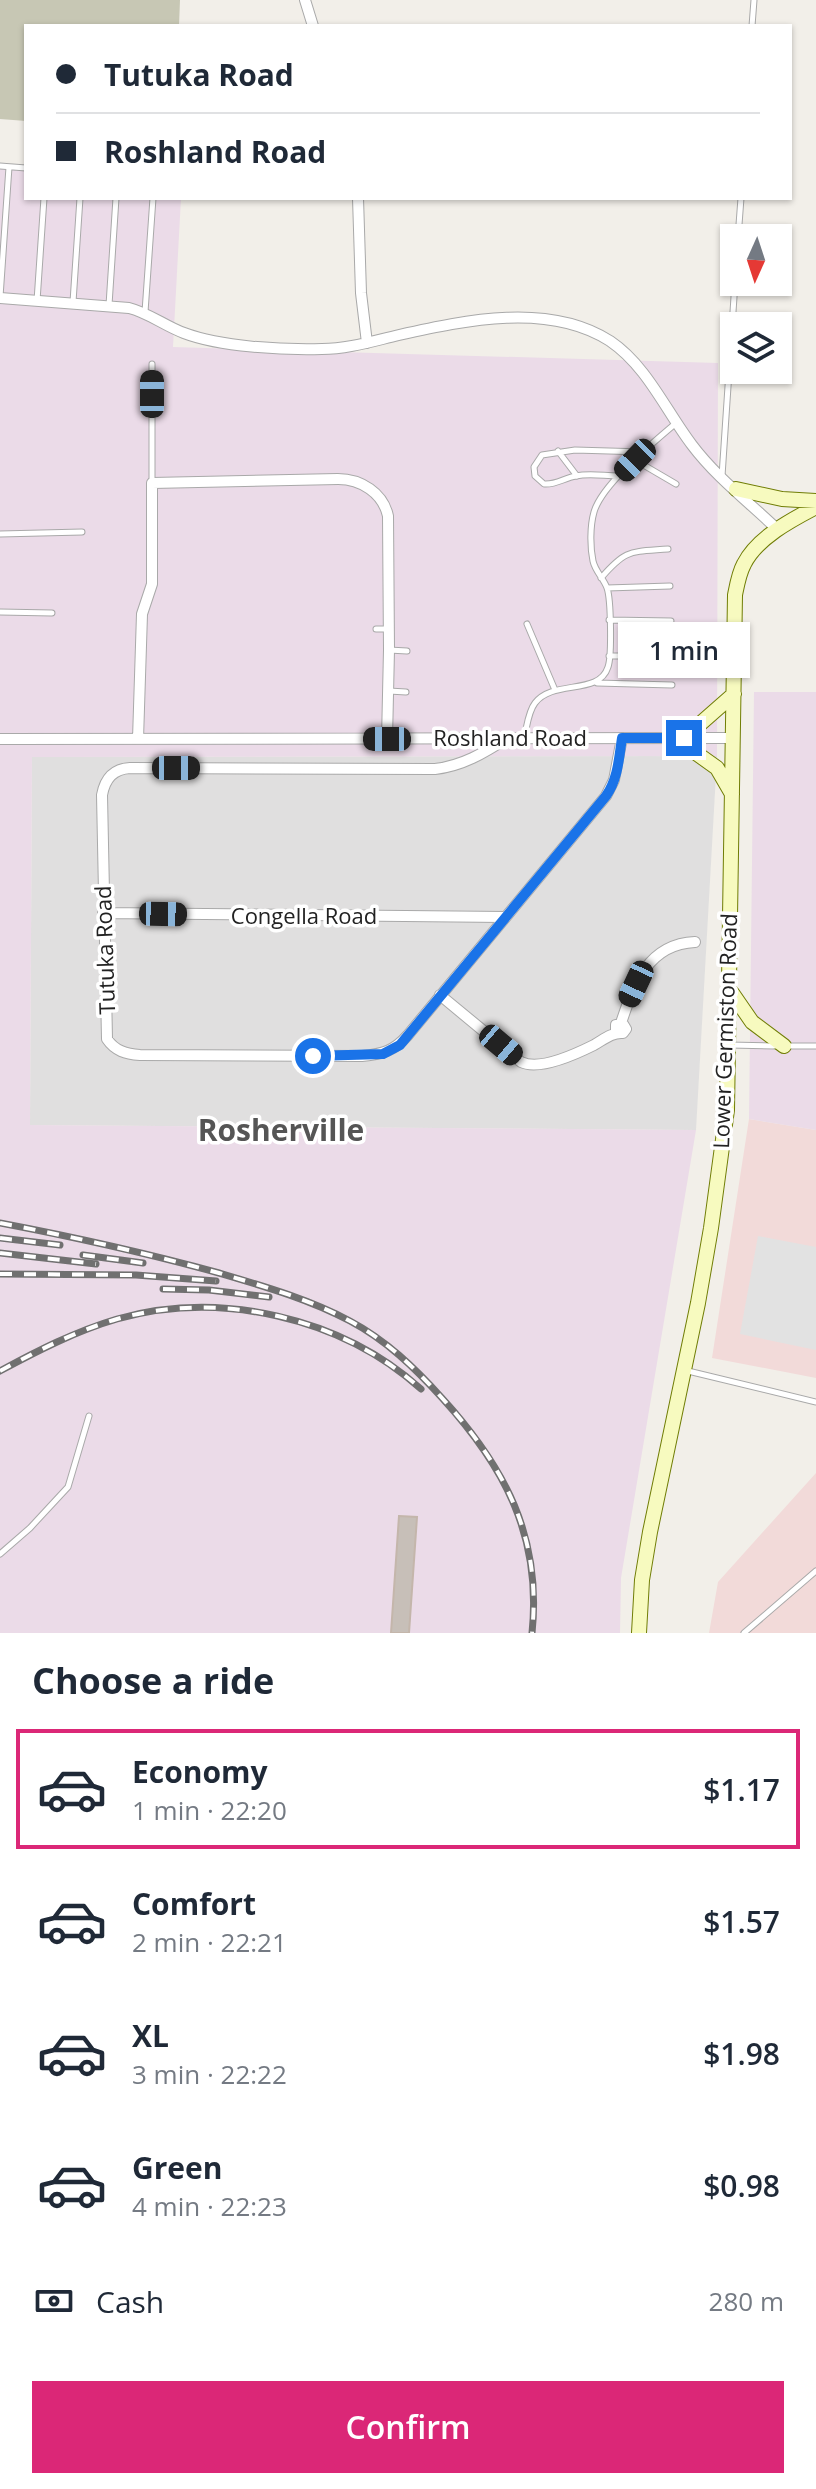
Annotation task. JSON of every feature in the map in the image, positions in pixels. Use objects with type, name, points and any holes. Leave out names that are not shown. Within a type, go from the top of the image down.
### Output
[{"type":"street","points":[[305,0],[312,24]]},
{"type":"street","points":[[358,200],[361,293],[367,343]]},
{"type":"street","points":[[0,298],[109,305],[145,312],[182,333],[233,343],[324,350],[465,323],[529,318],[563,321],[584,327],[629,356],[692,445],[778,530]]},
{"type":"street","points":[[138,739],[142,614],[152,584],[152,483],[338,479],[363,484],[381,500],[388,516],[387,739]]},
{"type":"street","points":[[736,489],[782,499],[816,501]]},
{"type":"street","name":"Lower Germiston Road","points":[[639,1633],[642,1580],[650,1532],[711,1228],[726,1121],[730,1045],[735,595],[741,571],[750,554],[778,530],[816,507]]},
{"type":"street","points":[[733,795],[717,768],[680,738],[734,694]]},
{"type":"street","name":"Roshland Road","points":[[2,736],[138,739],[732,738]]},
{"type":"street","name":"Tutuka Road","points":[[507,738],[467,761],[435,769],[122,769],[109,777],[102,795],[103,913],[107,1039],[112,1046],[130,1055],[383,1054],[400,1045],[612,788],[622,738]]},
{"type":"street","name":"Congella Road","points":[[103,913],[505,917]]},
{"type":"street","points":[[440,995],[521,1062],[528,1066],[541,1065],[576,1053],[619,1028],[636,984],[653,958],[680,942],[695,942]]},
{"type":"street","points":[[729,989],[752,1022],[784,1046]]},
{"type":"lane","points":[[752,24],[754,0]]},
{"type":"lane","points":[[0,166],[24,168]]},
{"type":"lane","points":[[0,298],[9,167]]},
{"type":"lane","points":[[37,302],[44,200]]},
{"type":"lane","points":[[73,303],[80,200]]},
{"type":"lane","points":[[109,305],[116,200]]},
{"type":"lane","points":[[145,312],[153,200]]},
{"type":"lane","points":[[739,224],[741,200]]},
{"type":"lane","points":[[722,477],[734,296]]},
{"type":"lane","points":[[152,364],[152,483]]},
{"type":"lane","points":[[595,683],[608,666],[609,620],[607,588],[593,563],[593,514],[619,476],[677,422]]},
{"type":"lane","points":[[619,476],[577,476],[554,485],[544,484],[535,476],[534,467],[542,455],[558,451],[643,452]]},
{"type":"lane","points":[[558,451],[577,476]]},
{"type":"lane","points":[[635,460],[676,484]]},
{"type":"lane","points":[[0,534],[82,532]]},
{"type":"lane","points":[[601,578],[626,553],[668,549]]},
{"type":"lane","points":[[607,588],[670,586]]},
{"type":"lane","points":[[0,612],[52,613]]},
{"type":"lane","points":[[609,620],[671,621]]},
{"type":"lane","points":[[527,624],[555,690]]},
{"type":"lane","points":[[376,629],[389,628]]},
{"type":"lane","points":[[389,650],[407,651]]},
{"type":"lane","points":[[609,656],[671,656]]},
{"type":"lane","points":[[524,738],[533,704],[555,690],[595,683],[672,685]]},
{"type":"lane","points":[[388,691],[406,692]]},
{"type":"lane","points":[[730,1045],[816,1046]]},
{"type":"lane","points":[[683,1369],[816,1402]]},
{"type":"lane","points":[[0,1554],[30,1528],[68,1487],[89,1416]]},
{"type":"lane","points":[[744,1633],[816,1571]]},
{"type":"shaded area","points":[[0,0],[180,0],[179,24],[24,24],[24,121],[0,119]]},
{"type":"shaded area","name":"Rosherville","points":[[0,165],[24,167],[24,200],[181,200],[173,347],[718,363],[717,756],[32,757],[30,1125],[696,1130],[621,1578],[620,1633],[0,1633]]},
{"type":"shaded area","points":[[754,692],[816,692],[816,1130],[749,1119]]},
{"type":"shaded area","name":"Rosherville","points":[[717,756],[696,1130],[30,1125],[32,757]]},
{"type":"shaded area","points":[[749,1119],[816,1130],[816,1378],[712,1358]]},
{"type":"shaded area","points":[[758,1236],[816,1247],[816,1350],[740,1334]]},
{"type":"shaded area","points":[[816,1473],[816,1633],[709,1633],[718,1582]]},
{"type":"building","points":[[399,1516],[417,1517],[409,1633],[391,1633]]},
{"type":"railway","points":[[0,1223],[137,1252],[269,1288],[334,1313],[388,1346],[442,1398],[484,1450],[501,1477],[525,1535],[531,1565],[534,1598],[532,1633]]},
{"type":"railway","points":[[0,1238],[60,1245]]},
{"type":"railway","points":[[0,1253],[96,1264]]},
{"type":"railway","points":[[83,1255],[143,1263]]},
{"type":"railway","points":[[0,1274],[136,1275],[216,1281]]},
{"type":"railway","points":[[163,1289],[209,1290],[269,1297]]},
{"type":"railway","points":[[0,1371],[57,1342],[117,1319],[156,1311],[237,1309],[278,1316],[354,1344],[389,1364],[421,1389]]},
{"type":"district","name":"Rosherville","points":[[281,1131]]},
{"type":"route","points":[[313,1056],[383,1054],[400,1045],[612,788],[622,738],[684,738]]}]
